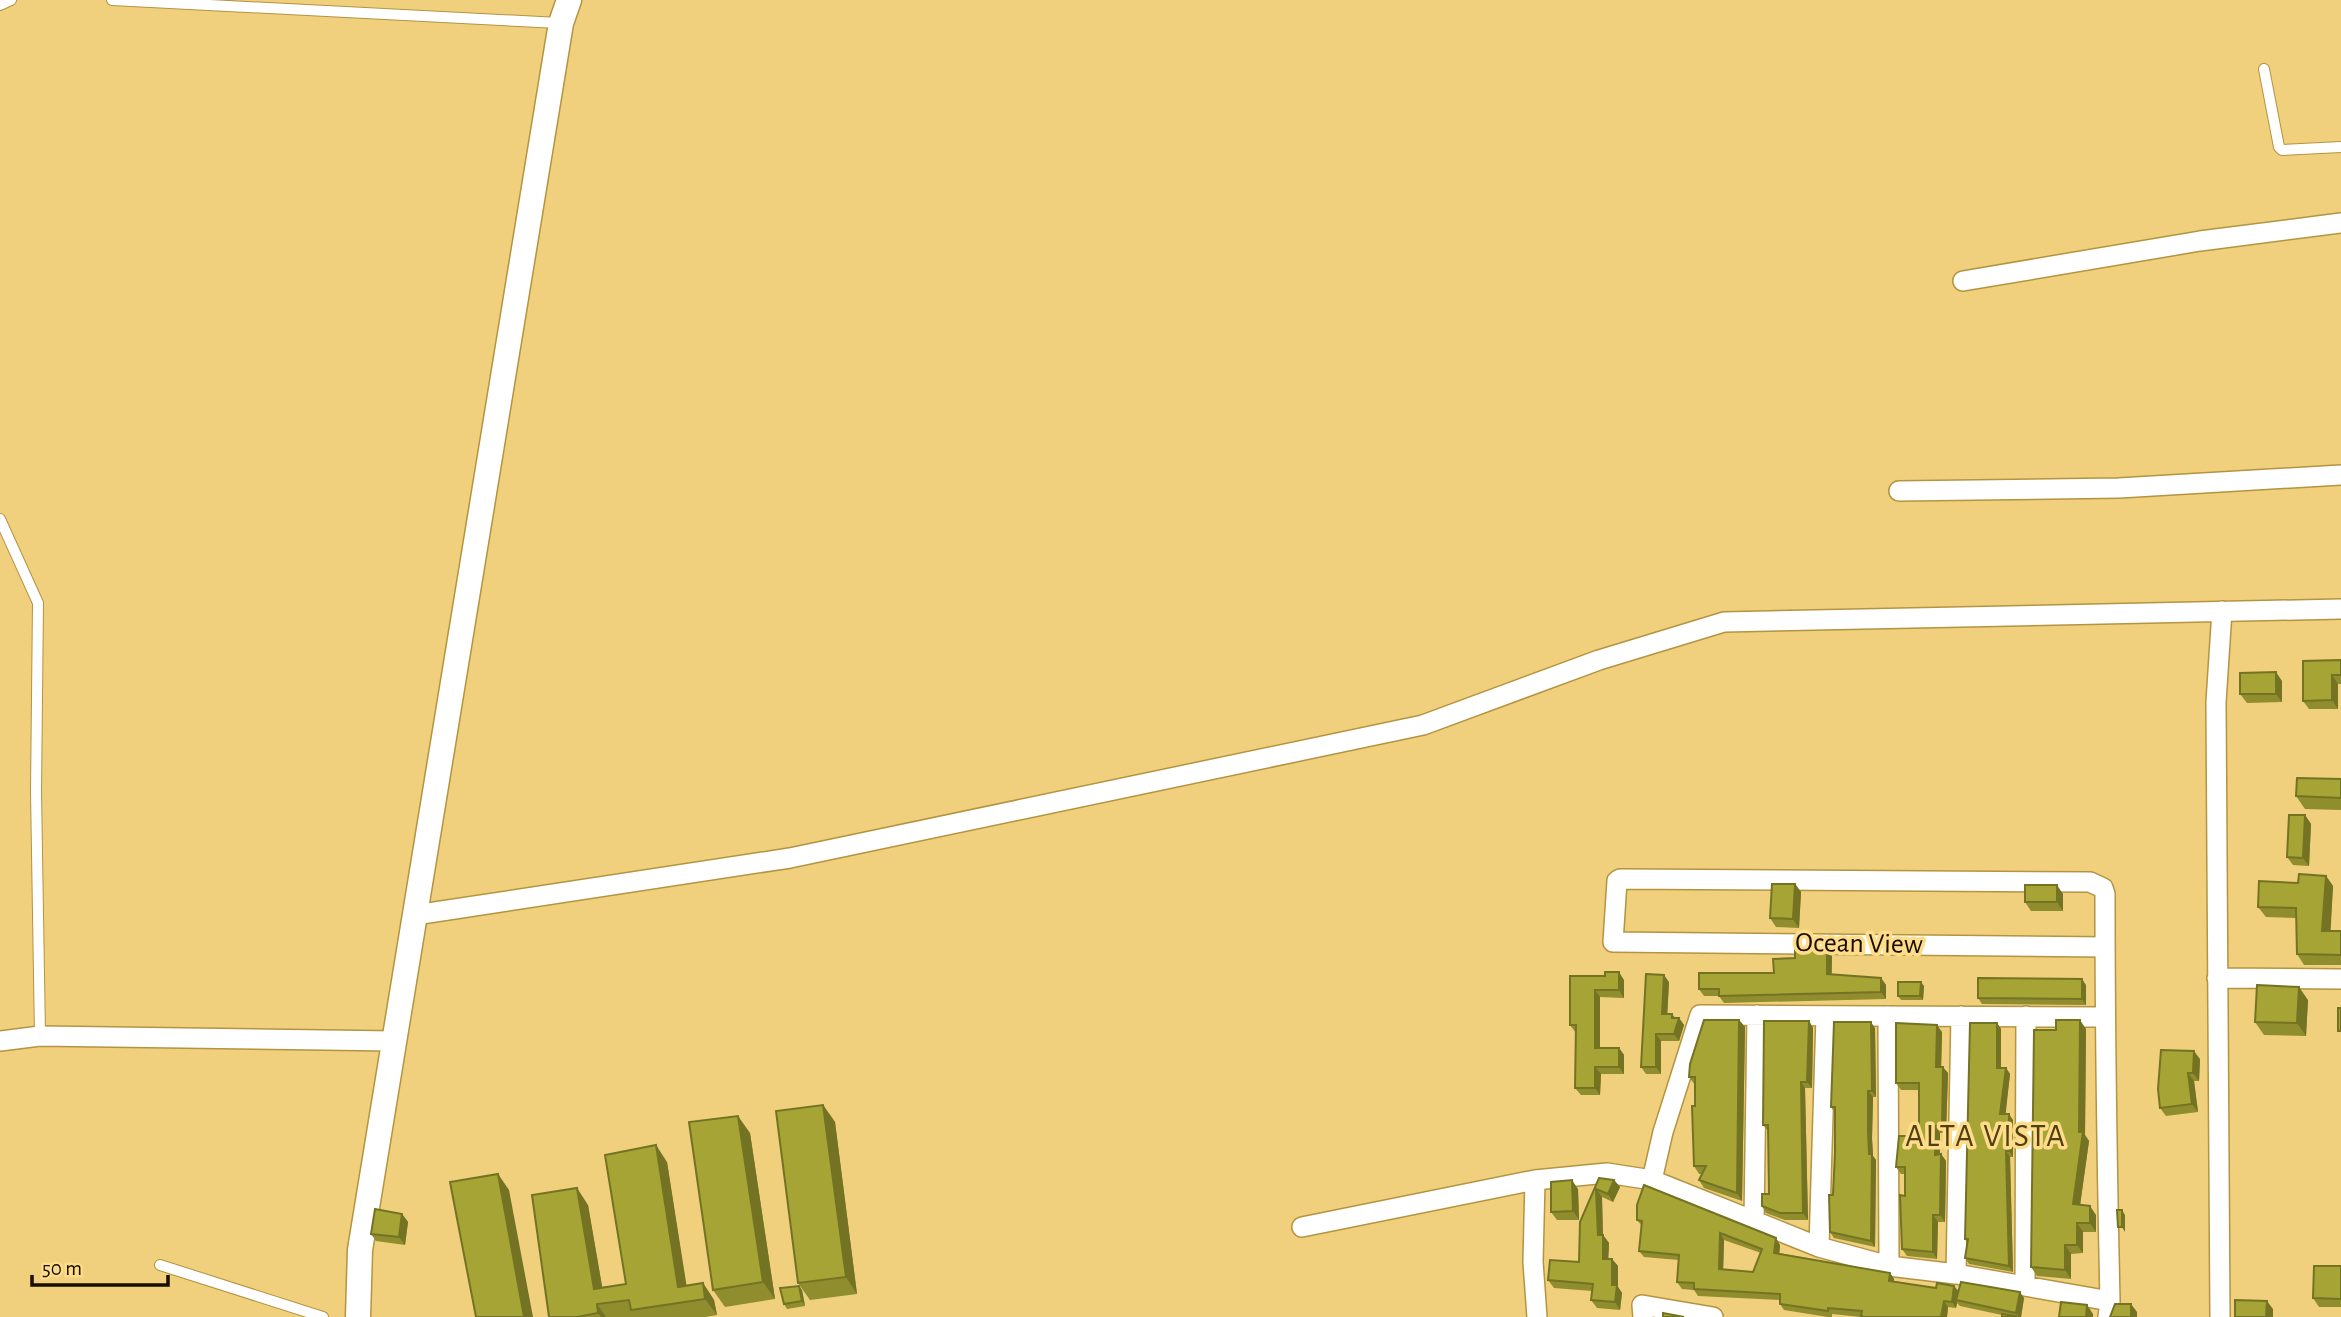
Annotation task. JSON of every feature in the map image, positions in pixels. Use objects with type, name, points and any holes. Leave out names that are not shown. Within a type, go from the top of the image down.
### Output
[{"type":"street","points":[[358,1317],[360,1250],[565,12]]},
{"type":"street","points":[[1963,281],[2200,241],[2341,223]]},
{"type":"street","points":[[1899,491],[2119,488],[2341,475]]},
{"type":"street","points":[[415,915],[790,858],[1423,724],[1599,660],[1724,622],[2341,609]]},
{"type":"street","points":[[2220,1317],[2217,702],[2222,611]]},
{"type":"street","name":"Ocean View","points":[[1617,881],[2090,882],[2103,888],[2105,947],[1613,942],[1617,881]]},
{"type":"street","points":[[1302,1227],[1535,1180],[1607,1173],[1652,1180],[1819,1247],[1889,1266],[2025,1286],[2109,1309],[2103,1017],[2105,947]]},
{"type":"street","points":[[2217,978],[2341,979]]},
{"type":"street","points":[[1652,1180],[1663,1132],[1700,1015],[2103,1017]]},
{"type":"street","points":[[1754,1220],[1757,1015]]},
{"type":"street","points":[[1819,1247],[1826,1016]]},
{"type":"street","points":[[1888,1016],[1889,1266]]},
{"type":"street","points":[[1956,1274],[1961,1016]]},
{"type":"street","points":[[2025,1286],[2026,1016]]},
{"type":"street","points":[[0,1041],[40,1036],[394,1041]]},
{"type":"street","points":[[1535,1180],[1533,1262],[1537,1317]]},
{"type":"street","points":[[1643,1317],[1642,1305],[1713,1317]]},
{"type":"lane","points":[[0,5],[11,0]]},
{"type":"lane","points":[[112,0],[565,12]]},
{"type":"lane","points":[[2264,69],[2279,147],[2282,150],[2341,147]]},
{"type":"lane","points":[[0,519],[38,603],[36,791],[40,1036]]},
{"type":"lane","points":[[160,1265],[323,1317]]},
{"type":"building","points":[[2341,660],[2341,675],[2332,675],[2332,700],[2303,701],[2303,661]]},
{"type":"building","points":[[2276,672],[2276,694],[2240,694],[2240,673]]},
{"type":"building","points":[[2297,778],[2341,779],[2341,798],[2296,796]]},
{"type":"building","points":[[2289,815],[2305,815],[2303,858],[2287,857]]},
{"type":"building","points":[[2299,874],[2326,876],[2322,931],[2341,931],[2341,955],[2297,954],[2296,908],[2258,907],[2259,881],[2298,883]]},
{"type":"building","points":[[1772,884],[1795,884],[1793,919],[1770,918]]},
{"type":"building","points":[[2025,885],[2057,885],[2057,902],[2025,902]]},
{"type":"building","points":[[1795,949],[1827,949],[1827,974],[1881,978],[1881,992],[1719,996],[1719,989],[1699,989],[1699,973],[1774,973],[1773,959],[1795,958]]},
{"type":"building","points":[[1605,972],[1619,972],[1619,990],[1595,990],[1595,1048],[1619,1048],[1619,1067],[1595,1067],[1595,1088],[1575,1088],[1576,1025],[1570,1025],[1570,976],[1605,976]]},
{"type":"building","points":[[1646,974],[1664,975],[1662,1014],[1672,1014],[1672,1018],[1679,1018],[1674,1034],[1656,1034],[1656,1067],[1641,1067]]},
{"type":"building","points":[[1978,978],[2082,979],[2082,999],[1978,998]]},
{"type":"building","points":[[1898,982],[1921,982],[1920,996],[1898,996]]},
{"type":"building","points":[[2257,985],[2299,987],[2297,1023],[2255,1022]]},
{"type":"building","points":[[2338,1008],[2341,1008],[2341,1031],[2338,1031]]},
{"type":"building","points":[[1704,1020],[1739,1020],[1737,1193],[1699,1180],[1706,1166],[1694,1166],[1692,1106],[1695,1106],[1695,1077],[1689,1077],[1690,1064]]},
{"type":"building","points":[[2056,1020],[2080,1020],[2079,1132],[2083,1132],[2073,1204],[2090,1206],[2090,1223],[2077,1223],[2077,1245],[2065,1245],[2065,1270],[2031,1267],[2034,1030],[2056,1030]]},
{"type":"building","points":[[1764,1021],[1809,1021],[1807,1082],[1801,1082],[1803,1213],[1780,1213],[1762,1206],[1762,1194],[1769,1194],[1768,1125],[1763,1125]]},
{"type":"building","points":[[1834,1022],[1871,1022],[1872,1091],[1868,1091],[1868,1132],[1869,1154],[1872,1154],[1871,1241],[1830,1232],[1829,1195],[1833,1195],[1835,1153],[1835,1107],[1831,1107]]},
{"type":"building","points":[[1896,1023],[1937,1025],[1936,1067],[1943,1067],[1942,1127],[1936,1126],[1935,1155],[1941,1154],[1940,1215],[1933,1215],[1933,1252],[1902,1249],[1900,1195],[1905,1196],[1905,1167],[1896,1167],[1899,1136],[1919,1136],[1919,1083],[1896,1083]]},
{"type":"building","points":[[1970,1023],[1997,1023],[1997,1068],[2006,1068],[2000,1114],[2009,1114],[2009,1151],[2006,1151],[2009,1266],[1965,1258],[1968,1239],[1965,1239]]},
{"type":"building","points":[[2161,1050],[2194,1051],[2193,1073],[2188,1073],[2192,1104],[2160,1108],[2158,1089]]},
{"type":"building","points":[[823,1105],[846,1277],[798,1283],[776,1111]]},
{"type":"building","points":[[738,1116],[763,1282],[713,1290],[689,1122]]},
{"type":"building","points":[[656,1145],[678,1287],[703,1283],[705,1299],[631,1310],[629,1300],[597,1304],[598,1313],[577,1317],[549,1317],[532,1195],[577,1188],[594,1289],[626,1284],[605,1155]]},
{"type":"building","points":[[498,1174],[524,1317],[476,1317],[450,1182]]},
{"type":"building","points":[[1599,1178],[1614,1180],[1608,1194],[1596,1189],[1598,1235],[1603,1235],[1603,1259],[1612,1259],[1612,1285],[1617,1285],[1615,1302],[1591,1300],[1593,1284],[1548,1280],[1550,1260],[1579,1262],[1580,1222]]},
{"type":"building","points":[[1572,1180],[1573,1211],[1551,1212],[1551,1182]]},
{"type":"building","points":[[1644,1185],[1776,1238],[1774,1253],[1890,1273],[1889,1281],[1936,1288],[1937,1283],[1954,1286],[1952,1302],[1944,1301],[1941,1317],[1864,1317],[1861,1316],[1862,1311],[1828,1308],[1828,1311],[1780,1304],[1780,1294],[1694,1289],[1694,1283],[1677,1282],[1679,1255],[1639,1251],[1642,1221],[1637,1220],[1637,1205]],"holes":[[[1720,1233],[1762,1249],[1753,1272],[1719,1269]]]},
{"type":"building","points":[[375,1209],[402,1214],[399,1237],[371,1234]]},
{"type":"building","points":[[2117,1210],[2122,1210],[2122,1227],[2118,1227]]},
{"type":"building","points":[[2314,1266],[2341,1266],[2341,1299],[2313,1298]]},
{"type":"building","points":[[1961,1282],[2020,1292],[2016,1313],[1956,1300]]},
{"type":"building","points":[[799,1286],[802,1301],[784,1304],[780,1288]]},
{"type":"building","points":[[2235,1300],[2267,1301],[2266,1317],[2235,1317]]},
{"type":"building","points":[[2061,1302],[2087,1305],[2086,1317],[2059,1317]]},
{"type":"building","points":[[2115,1304],[2131,1304],[2131,1317],[2110,1317]]},
{"type":"building","points":[[1663,1313],[1684,1317],[1663,1317]]},
{"type":"district","name":"ALTA VISTA","points":[[1986,1136]]}]
